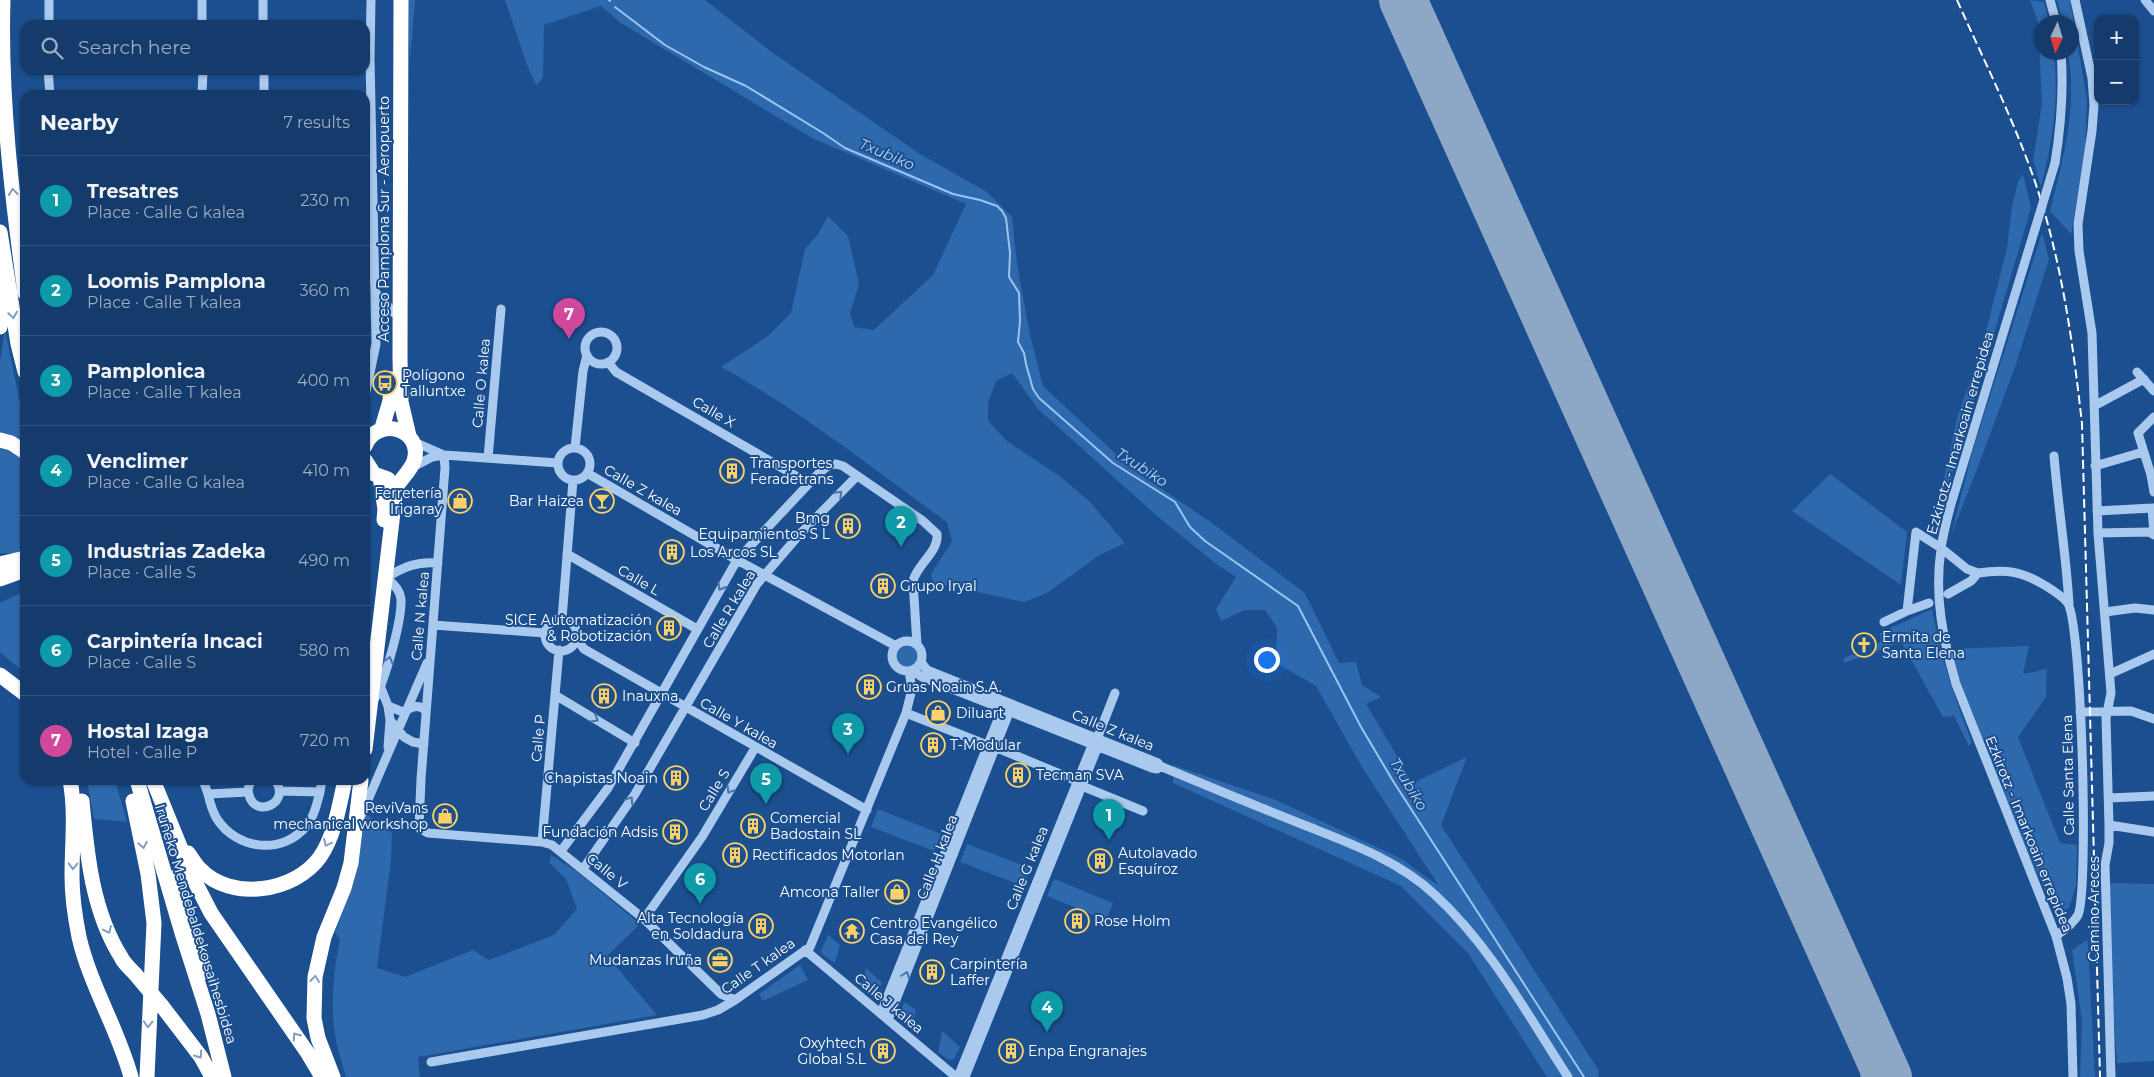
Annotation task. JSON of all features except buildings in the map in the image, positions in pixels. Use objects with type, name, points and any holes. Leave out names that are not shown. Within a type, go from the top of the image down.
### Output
[{"type":"highway","points":[[3,0],[3,58],[10,162],[20,249]]},
{"type":"highway","name":"Acceso Pamplona Sur - Aeropuerto","points":[[382,428],[390,401],[394,312],[392,0]]},
{"type":"highway","name":"Acceso Pamplona Sur - Aeropuerto","points":[[370,712],[396,487],[414,461],[414,447],[402,408],[400,358],[401,0]]},
{"type":"highway","points":[[401,64],[406,41],[407,0]]},
{"type":"highway","points":[[0,232],[20,352]]},
{"type":"highway","points":[[0,284],[0,327]]},
{"type":"highway","points":[[370,438],[376,431],[382,428],[397,428],[411,439]]},
{"type":"highway","points":[[0,440],[11,443],[20,449]]},
{"type":"highway","points":[[370,469],[388,479],[407,471]]},
{"type":"highway","points":[[370,469],[386,508],[370,639]]},
{"type":"highway","points":[[0,564],[20,559]]},
{"type":"highway","points":[[0,579],[20,572]]},
{"type":"highway","points":[[0,663],[20,678]]},
{"type":"highway","points":[[0,675],[20,690]]},
{"type":"highway","points":[[71,785],[98,910],[121,958],[162,1006],[201,1057],[212,1077]]},
{"type":"highway","points":[[78,785],[79,816],[72,877],[74,909],[80,939],[89,968],[125,1055],[131,1077]]},
{"type":"highway","points":[[129,785],[148,874],[154,923],[147,1077]]},
{"type":"highway","name":"Iruñeko Mendebaldeko saihesbidea","points":[[138,785],[208,1014],[224,1077]]},
{"type":"highway","name":"Iruñeko Mendebaldeko saihesbidea","points":[[150,785],[217,1010],[234,1077]]},
{"type":"highway","points":[[156,785],[192,876],[211,913],[307,1052],[322,1077]]},
{"type":"highway","points":[[171,827],[200,869],[214,880],[232,886],[256,889],[283,884],[296,878],[320,858],[333,829],[344,785]]},
{"type":"highway","points":[[333,1077],[318,1038],[314,1018],[315,976],[324,937],[351,863],[361,785]]},
{"type":"street","points":[[48,20],[49,0]]},
{"type":"street","points":[[202,0],[202,20]]},
{"type":"street","points":[[263,0],[263,20]]},
{"type":"street","points":[[370,20],[371,0]]},
{"type":"street","points":[[2050,0],[2054,15]]},
{"type":"street","name":"Camino Areces","points":[[2075,0],[2092,78],[2094,105],[2078,224],[2079,251],[2090,314],[2098,533],[2111,693],[2109,711],[2106,718],[2110,825],[2105,865],[2110,1077]]},
{"type":"street","points":[[2145,0],[2154,11]]},
{"type":"street","name":"Ezkirotz - Imarkoain errepidea","points":[[2062,60],[2064,85],[2055,163],[1951,504],[1941,548],[1938,602],[1944,641],[1956,684],[2056,936],[2067,978],[2071,1004],[2073,1077]]},
{"type":"street","points":[[48,75],[50,90]]},
{"type":"street","points":[[202,90],[203,75]]},
{"type":"street","points":[[264,75],[264,90]]},
{"type":"street","points":[[368,75],[368,90]]},
{"type":"street","points":[[370,185],[376,280],[376,344],[370,373]]},
{"type":"street","points":[[370,280],[376,280]]},
{"type":"street","points":[[376,293],[394,312]]},
{"type":"street","name":"Calle O kalea","points":[[488,458],[501,309]]},
{"type":"street","points":[[575,448],[583,370],[587,355],[586,345],[595,333],[606,332],[614,339],[617,349],[616,354],[608,362],[596,363],[587,355]]},
{"type":"street","name":"Calle X","points":[[608,362],[616,372],[808,483]]},
{"type":"street","points":[[2137,372],[2154,391]]},
{"type":"street","points":[[2094,406],[2144,379]]},
{"type":"street","points":[[2154,416],[2138,433],[2151,475],[2154,492]]},
{"type":"street","points":[[411,439],[444,455]]},
{"type":"street","points":[[570,448],[575,448],[582,450],[590,460],[587,473],[582,478],[573,480],[563,476],[558,463],[561,453],[570,448]]},
{"type":"street","points":[[2096,466],[2143,452]]},
{"type":"street","points":[[407,471],[432,457],[444,455],[558,463]]},
{"type":"street","name":"Calle N kalea","points":[[421,779],[445,468],[444,455]]},
{"type":"street","name":"Calle Santa Elena","points":[[2054,456],[2058,508],[2066,558],[2069,604],[2078,651],[2084,870],[2078,915],[2056,936]]},
{"type":"street","name":"Calle R kalea","points":[[561,851],[608,788],[737,560],[808,483],[829,465],[843,466],[857,476],[799,535],[757,584],[635,794],[583,870]]},
{"type":"street","name":"Calle Z kalea","points":[[587,473],[737,560],[896,646]]},
{"type":"street","points":[[857,476],[924,521],[937,534],[935,547],[916,573],[913,581],[917,645]]},
{"type":"street","points":[[562,619],[573,480]]},
{"type":"street","points":[[2097,511],[2153,508],[2154,535]]},
{"type":"street","points":[[1907,611],[1916,532],[1941,548],[1967,569],[1978,573],[2011,570],[2029,576],[2054,591],[2069,604]]},
{"type":"street","points":[[2098,533],[2149,532],[2154,535]]},
{"type":"street","name":"Calle L","points":[[567,554],[698,629]]},
{"type":"street","points":[[371,705],[381,688],[395,636],[401,600],[394,583],[386,578],[403,567],[419,563],[438,563]]},
{"type":"street","points":[[1948,594],[1971,581],[1978,573]]},
{"type":"street","points":[[1884,622],[1929,603]]},
{"type":"street","points":[[2105,612],[2135,608],[2154,610]]},
{"type":"street","points":[[562,619],[572,623],[577,633],[572,646],[559,650],[549,645],[545,633],[551,623],[562,619]]},
{"type":"street","points":[[433,625],[545,633]]},
{"type":"street","name":"Calle Y kalea","points":[[576,638],[584,649],[867,810]]},
{"type":"street","points":[[909,641],[917,645],[922,652],[921,662],[911,670],[902,670],[895,664],[892,655],[896,646],[909,641]]},
{"type":"street","name":"Calle P","points":[[542,842],[559,650]]},
{"type":"street","points":[[356,828],[430,654]]},
{"type":"street","points":[[2110,674],[2154,654]]},
{"type":"street","name":"Calle Z kalea","points":[[921,662],[927,670],[1007,707]]},
{"type":"street","name":"Calle Z kalea","points":[[911,670],[922,677],[1007,707],[1096,742],[1152,768],[1157,769],[1160,766],[1360,848],[1408,874],[1433,892],[1485,949],[1568,1077]]},
{"type":"street","name":"Calle T kalea","points":[[431,1062],[672,1022],[703,1015],[718,1010],[735,1000],[805,950],[814,942],[906,713],[912,689],[911,670]]},
{"type":"street","points":[[381,688],[388,706],[390,720],[387,755]]},
{"type":"street","name":"Calle G kalea","points":[[966,1077],[1115,693]]},
{"type":"street","name":"Calle P","points":[[556,696],[635,743]]},
{"type":"street","points":[[388,706],[399,711],[418,706],[426,711]]},
{"type":"street","name":"Calle H kalea","points":[[881,1013],[1007,707]]},
{"type":"street","points":[[2080,712],[2131,711],[2154,719]]},
{"type":"street","points":[[906,713],[991,746],[1143,811]]},
{"type":"street","points":[[390,720],[407,740],[424,744]]},
{"type":"street","name":"Calle H kalea","points":[[888,1020],[991,746]]},
{"type":"street","name":"Calle S","points":[[644,919],[702,837],[755,748]]},
{"type":"street","name":"Calle V","points":[[421,779],[419,828],[428,833],[542,842],[552,845],[644,919],[721,994],[735,1000]]},
{"type":"street","name":"Calle G kalea","points":[[957,1077],[1080,784]]},
{"type":"street","points":[[205,785],[214,814],[228,832],[238,840],[267,846],[281,844],[308,824],[316,805],[321,785]]},
{"type":"street","points":[[250,785],[248,792],[252,802],[262,807],[276,801],[280,790],[278,785]]},
{"type":"street","points":[[280,790],[320,792]]},
{"type":"street","points":[[208,794],[248,792]]},
{"type":"street","points":[[2109,798],[2154,796]]},
{"type":"street","points":[[2110,825],[2154,832]]},
{"type":"street","name":"Calle J kalea","points":[[805,950],[957,1077]]},
{"type":"shaded area","points":[[408,0],[415,0],[410,63]]},
{"type":"shaded area","points":[[505,0],[705,0],[773,53],[920,154],[987,192],[1012,217],[1017,264],[1030,335],[1043,386],[1131,468],[1212,523],[1305,593],[1339,663],[1356,662],[1362,685],[1381,697],[1366,704],[1413,783],[1467,757],[1441,825],[1599,1071],[1598,1077],[1547,1077],[1468,953],[1401,886],[1173,783],[1173,765],[1276,800],[1400,858],[1439,886],[1362,767],[1316,686],[1276,663],[1277,628],[1265,610],[1245,610],[1221,621],[1216,609],[1236,577],[1216,564],[1157,516],[1038,409],[1012,373],[996,381],[988,403],[988,421],[1007,441],[1062,478],[1090,502],[1125,543],[1098,556],[1047,593],[1024,602],[945,585],[934,589],[931,574],[952,541],[947,522],[808,421],[721,367],[768,336],[791,313],[805,249],[818,234],[828,216],[848,236],[859,284],[850,313],[854,327],[874,330],[933,275],[966,204],[812,138],[621,23],[601,6],[544,25],[543,78],[536,85],[527,65]]},
{"type":"shaded area","points":[[2030,0],[2044,2],[2047,15],[2035,15]]},
{"type":"shaded area","points":[[2057,0],[2070,0],[2073,15],[2061,15]]},
{"type":"shaded area","points":[[2079,53],[2087,100],[2085,151],[2071,234],[2050,211],[2068,133],[2071,73],[2069,60],[2079,60]]},
{"type":"shaded area","points":[[2040,60],[2054,60],[2056,88],[2054,120],[2041,187],[2033,160],[2042,104]]},
{"type":"shaded area","points":[[2023,174],[2031,208],[1945,500],[1941,493],[1957,418],[1982,347],[2007,248],[2012,206],[2018,182]]},
{"type":"shaded area","points":[[2042,233],[2049,259],[2015,367],[1951,535],[1973,449]]},
{"type":"shaded area","points":[[5,330],[20,403],[20,444],[0,437],[0,362]]},
{"type":"shaded area","points":[[0,447],[20,457],[20,552],[0,553]]},
{"type":"shaded area","points":[[1830,474],[1907,532],[1901,585],[1792,511]]},
{"type":"shaded area","points":[[20,593],[20,669],[0,652],[0,603]]},
{"type":"shaded area","points":[[1932,609],[1949,677],[1972,742],[1969,746],[1954,716],[1943,717],[1901,642],[1845,663],[1843,659],[1852,654],[1854,656],[1874,648],[1881,641],[1880,633]]},
{"type":"shaded area","points":[[907,643],[915,647],[919,655],[915,663],[907,667],[899,663],[895,655],[899,647]]},
{"type":"shaded area","points":[[2029,646],[2023,674],[2047,669],[2046,697],[2018,737],[2060,843],[2077,845],[2076,885],[2069,908],[2060,911],[2053,908],[2016,827],[1970,715],[1950,649]]},
{"type":"shaded area","points":[[88,785],[116,785],[127,822],[94,819]]},
{"type":"shaded area","points":[[878,809],[941,834],[934,851],[871,827]]},
{"type":"shaded area","points":[[366,814],[392,833],[391,860],[377,968],[405,977],[473,950],[489,960],[554,935],[577,909],[566,879],[550,863],[551,855],[576,871],[640,924],[607,956],[657,1015],[418,1057],[420,1077],[346,1077],[337,1046],[333,1012],[333,987],[340,940],[335,932],[354,882]]},
{"type":"shaded area","points":[[967,844],[1030,868],[1023,886],[960,862]]},
{"type":"shaded area","points":[[1054,879],[1113,903],[1106,920],[1047,896]]},
{"type":"shaded area","points":[[2109,883],[2154,884],[2154,1061],[2117,1063]]},
{"type":"shaded area","points":[[828,935],[840,945],[835,963],[823,955],[821,951]]},
{"type":"shaded area","points":[[2087,940],[2095,1077],[2080,1077],[2082,1021],[2072,950]]},
{"type":"shaded area","points":[[800,965],[808,980],[763,1001],[759,994]]},
{"type":"shaded area","points":[[866,968],[882,983],[877,995],[873,995],[862,985]]},
{"type":"shaded area","points":[[904,1002],[916,1010],[912,1026],[901,1019],[900,1014]]},
{"type":"shaded area","points":[[942,1031],[960,1047],[954,1059],[949,1060],[938,1052]]},
{"type":"waterway","name":"Txubiko","points":[[615,7],[665,45],[704,67],[746,86],[845,148],[953,194],[997,206],[1002,211],[1006,218],[1010,253],[1009,277],[1019,293],[1020,321],[1018,342],[1024,353],[1033,389],[1039,398],[1113,463],[1175,502],[1190,527],[1205,541],[1298,606],[1361,727],[1393,781],[1584,1077]]},
{"type":"taxiway","points":[[1870,1038],[1870,1077]]},
{"type":"runway","points":[[1403,0],[1888,1077]]},
{"type":"railway","points":[[1957,0],[2010,117],[2037,189],[2056,255],[2074,356],[2082,424],[2100,1077]]},
{"type":"place","name":"Hostal Izaga","points":[[569,339]]},
{"type":"place","name":"Polígono Talluntxe","points":[[385,383]]},
{"type":"place","name":"Transportes Feradetrans","points":[[732,471]]},
{"type":"place","name":"Ferretería Irigaray","points":[[460,501]]},
{"type":"place","name":"Bar Haizea","points":[[602,501]]},
{"type":"place","name":"Bmg Equipamientos S L","points":[[848,526]]},
{"type":"place","name":"Loomis Pamplona","points":[[901,547]]},
{"type":"place","name":"Los Arcos SL","points":[[672,552]]},
{"type":"place","name":"Grupo Iryal","points":[[883,586]]},
{"type":"place","name":"SICE Automatización & Robotización","points":[[669,628]]},
{"type":"place","name":"Ermita de Santa Elena","points":[[1864,645]]},
{"type":"place","name":"Gruas Noain S.A.","points":[[869,687]]},
{"type":"place","name":"Inauxna","points":[[604,696]]},
{"type":"place","name":"Diluart","points":[[938,713]]},
{"type":"place","name":"T-Modular","points":[[933,745]]},
{"type":"place","name":"Pamplonica","points":[[848,754]]},
{"type":"place","name":"Tecman SVA","points":[[1018,775]]},
{"type":"place","name":"Chapistas Noain","points":[[676,778]]},
{"type":"place","name":"Industrias Zadeka","points":[[766,804]]},
{"type":"place","name":"ReviVans mechanical workshop","points":[[445,816]]},
{"type":"place","name":"Comercial Badostain SL","points":[[753,826]]},
{"type":"place","name":"Fundación Adsis","points":[[675,832]]},
{"type":"place","name":"Tresatres","points":[[1109,840]]},
{"type":"place","name":"Rectificados Motorlan","points":[[735,855]]},
{"type":"place","name":"Autolavado Esquíroz","points":[[1100,861]]},
{"type":"place","name":"Amcona Taller","points":[[897,892]]},
{"type":"place","name":"Carpintería Incaci","points":[[700,904]]},
{"type":"place","name":"Rose Holm","points":[[1077,921]]},
{"type":"place","name":"Alta Tecnología en Soldadura","points":[[761,926]]},
{"type":"place","name":"Centro Evangélico Casa del Rey","points":[[852,931]]},
{"type":"place","name":"Mudanzas Iruña","points":[[720,960]]},
{"type":"place","name":"Carpintería Laffer","points":[[932,972]]},
{"type":"place","name":"Venclimer","points":[[1047,1032]]},
{"type":"place","name":"Oxyhtech Global S.L","points":[[883,1051]]},
{"type":"place","name":"Enpa Engranajes","points":[[1011,1051]]}]
